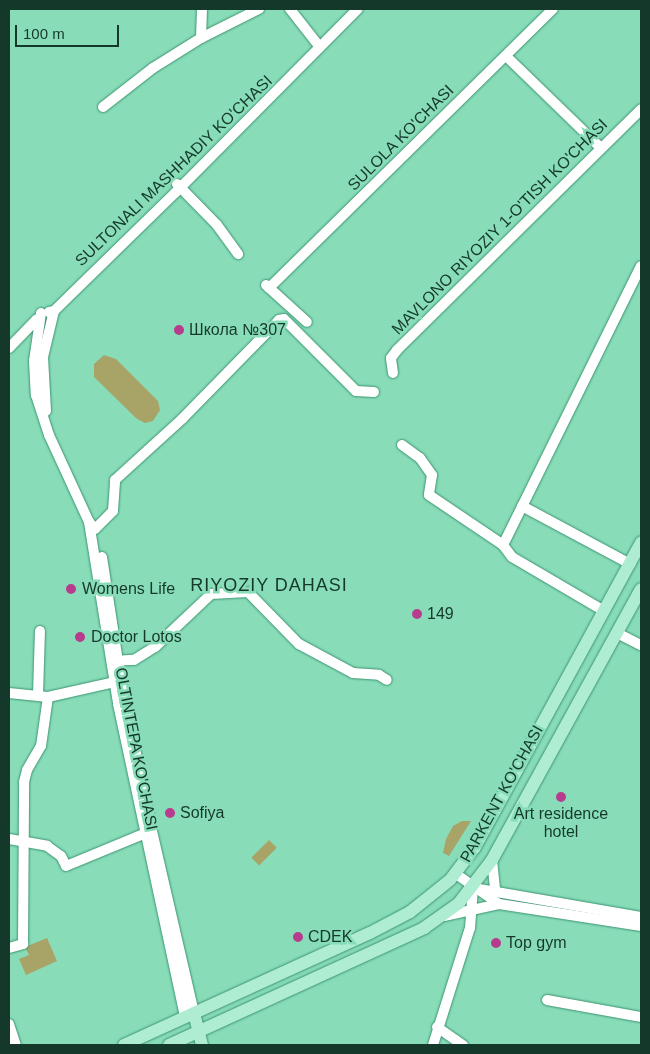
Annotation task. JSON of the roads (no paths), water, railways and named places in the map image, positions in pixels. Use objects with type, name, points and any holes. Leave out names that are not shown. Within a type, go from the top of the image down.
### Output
[{"type":"main road","name":"PARKENT KO'CHASI","points":[[124,1045],[393,921],[425,902],[456,874],[475,847],[641,542]]},
{"type":"main road","name":"PARKENT KO'CHASI","points":[[169,1045],[194,1038],[444,916],[473,888],[492,860],[641,589]]},
{"type":"main road","name":"OLTINTEPA KO'CHASI","points":[[189,1015],[194,1038],[202,1045]]},
{"type":"street","points":[[201,38],[202,9]]},
{"type":"street","points":[[103,107],[153,68],[201,38],[259,9]]},
{"type":"street","points":[[290,9],[320,46]]},
{"type":"street","name":"SULTONALI MASHHADIY KO'CHASI","points":[[54,311],[358,9]]},
{"type":"street","name":"SULOLA KO'CHASI","points":[[307,322],[267,286],[553,9]]},
{"type":"street","points":[[506,56],[601,148]]},
{"type":"street","name":"MAVLONO RIYOZIY 1-O'TISH KO'CHASI","points":[[393,373],[391,358],[397,350],[641,109]]},
{"type":"street","points":[[179,186],[217,225],[238,254]]},
{"type":"street","name":"SULTONALI MASHHADIY KO'CHASI","points":[[9,348],[41,313],[44,318],[50,309],[179,186]]},
{"type":"street","points":[[503,545],[641,266]]},
{"type":"street","points":[[41,313],[54,311]]},
{"type":"street","name":"OLTINTEPA KO'CHASI","points":[[54,311],[43,356],[44,402],[76,493]]},
{"type":"street","name":"OLTINTEPA KO'CHASI","points":[[41,313],[34,361],[36,395],[76,493],[92,525],[114,660],[148,832]]},
{"type":"street","points":[[92,525],[113,511],[115,480],[182,419],[281,319],[356,391],[374,392]]},
{"type":"street","points":[[402,444],[420,458],[432,474],[429,495],[503,545],[512,557],[604,612]]},
{"type":"street","points":[[522,506],[630,564]]},
{"type":"street","points":[[114,660],[134,660],[155,648],[211,594],[248,592],[299,644],[353,674],[379,675],[387,680]]},
{"type":"street","points":[[38,694],[40,631]]},
{"type":"street","points":[[617,633],[641,645]]},
{"type":"street","name":"OLTINTEPA KO'CHASI","points":[[114,660],[115,682],[189,1015]]},
{"type":"street","points":[[9,693],[38,694],[48,697],[115,682]]},
{"type":"street","points":[[9,948],[23,944],[22,841],[24,782],[27,770],[41,746],[48,697]]},
{"type":"street","points":[[9,839],[47,846],[61,856],[66,866],[148,832]]},
{"type":"street","points":[[492,860],[495,891]]},
{"type":"street","points":[[456,874],[473,888],[499,904],[641,926]]},
{"type":"street","points":[[473,888],[641,916]]},
{"type":"street","points":[[433,1045],[437,1027],[470,928],[473,888]]},
{"type":"street","points":[[444,916],[472,912],[499,904]]},
{"type":"street","points":[[547,1000],[641,1017]]},
{"type":"street","points":[[9,1024],[16,1045]]},
{"type":"street","points":[[437,1027],[463,1045]]},
{"type":"place","name":"Школа №307","points":[[179,330]]},
{"type":"place","name":"Womens Life","points":[[71,589]]},
{"type":"place","name":"149","points":[[417,614]]},
{"type":"place","name":"Doctor Lotos","points":[[80,637]]},
{"type":"place","name":"Art residence hotel","points":[[561,797]]},
{"type":"place","name":"Sofiya","points":[[170,813]]},
{"type":"place","name":"CDEK","points":[[298,937]]},
{"type":"place","name":"Top gym","points":[[496,943]]},
{"type":"district","name":"RIYOZIY DAHASI","points":[[269,585]]}]
